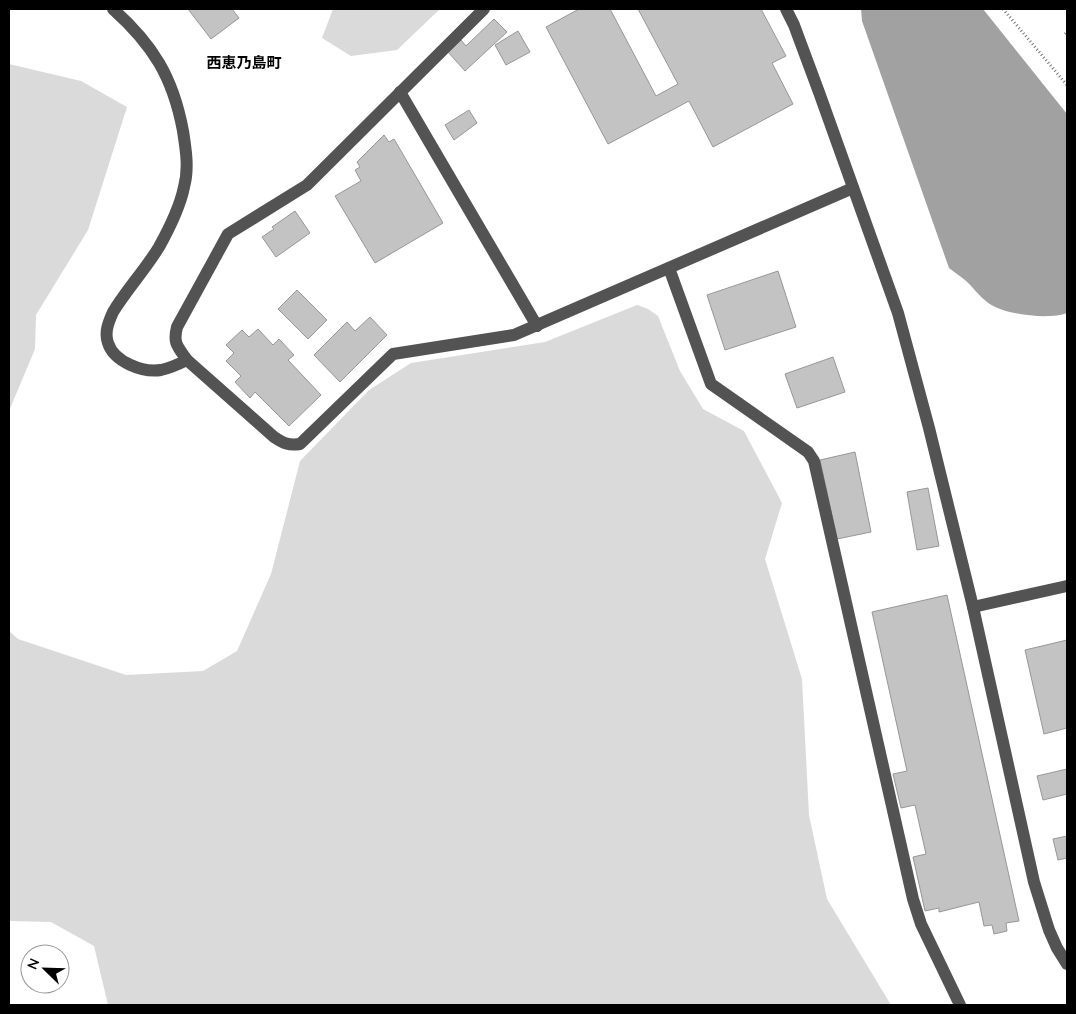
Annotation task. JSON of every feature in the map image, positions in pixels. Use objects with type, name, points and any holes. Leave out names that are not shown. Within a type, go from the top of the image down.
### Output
[{"type":"street","points":[[113,9],[157,58],[170,83],[178,105],[187,160],[184,188],[176,210],[159,246],[113,312],[108,323],[108,343],[122,360],[146,369],[160,370],[173,367],[187,360]]},
{"type":"street","points":[[484,9],[307,185],[228,234],[177,327],[176,344],[187,360],[283,443],[292,446],[300,444],[393,354],[514,335],[853,188]]},
{"type":"street","points":[[786,9],[794,25],[898,313],[929,428],[973,607],[1034,882],[1049,930],[1067,964]]},
{"type":"street","points":[[400,92],[537,326]]},
{"type":"street","points":[[669,268],[711,384],[808,452],[814,461],[913,898],[921,924],[960,1005]]},
{"type":"street","points":[[973,607],[1067,586]]},
{"type":"path","points":[[1003,9],[1067,85]]},
{"type":"shaded area","points":[[333,9],[440,9],[397,50],[351,56],[322,38]]},
{"type":"shaded area","points":[[861,9],[983,9],[1067,114],[1067,313],[1038,316],[1004,310],[987,302],[965,280],[949,268],[862,21]]},
{"type":"shaded area","points":[[9,64],[81,81],[127,107],[88,230],[36,315],[35,349],[9,411]]},
{"type":"shaded area","points":[[637,305],[648,309],[658,316],[680,371],[703,409],[744,431],[782,503],[765,559],[802,679],[809,815],[827,899],[891,1005],[108,1005],[94,946],[51,922],[9,921],[9,631],[18,639],[126,675],[203,671],[237,651],[271,574],[300,461],[369,390],[411,363],[545,342]]},
{"type":"building","points":[[188,9],[232,9],[239,18],[211,39]]},
{"type":"building","points":[[579,9],[610,9],[656,96],[678,84],[638,9],[761,9],[786,56],[772,63],[793,104],[713,147],[689,101],[608,144],[546,27]]},
{"type":"building","points":[[494,19],[507,32],[465,71],[448,52],[461,40],[466,46]]},
{"type":"building","points":[[518,31],[530,52],[506,65],[495,45]]},
{"type":"building","points":[[469,110],[477,123],[454,140],[445,125]]},
{"type":"building","points":[[384,135],[389,142],[394,139],[443,223],[375,263],[335,196],[361,181],[355,170],[360,167],[357,162]]},
{"type":"building","points":[[295,211],[310,233],[276,257],[262,237],[274,229],[272,227]]},
{"type":"building","points":[[778,271],[796,327],[725,350],[707,295]]},
{"type":"building","points":[[297,290],[327,320],[308,339],[278,309]]},
{"type":"building","points":[[370,317],[387,335],[340,382],[314,355],[347,322],[355,331]]},
{"type":"building","points":[[258,329],[273,345],[279,339],[294,355],[288,360],[321,395],[289,426],[255,392],[250,398],[235,382],[241,376],[226,361],[234,353],[226,345],[242,330],[249,337]]},
{"type":"building","points":[[833,357],[845,392],[797,408],[785,374]]},
{"type":"building","points":[[855,452],[871,532],[837,539],[820,460]]},
{"type":"building","points":[[928,488],[939,546],[917,550],[907,492]]},
{"type":"building","points":[[947,595],[1019,921],[1006,923],[1007,931],[994,934],[992,925],[984,926],[979,902],[939,912],[939,908],[925,911],[913,857],[926,854],[915,805],[901,808],[893,774],[907,771],[872,612]]},
{"type":"building","points":[[1067,640],[1067,728],[1044,734],[1025,650]]},
{"type":"building","points":[[1067,769],[1067,794],[1043,800],[1037,776]]},
{"type":"building","points":[[1067,836],[1067,858],[1058,860],[1053,839]]},
{"type":"district","name":"西恵乃島町","points":[[244,62]]}]
